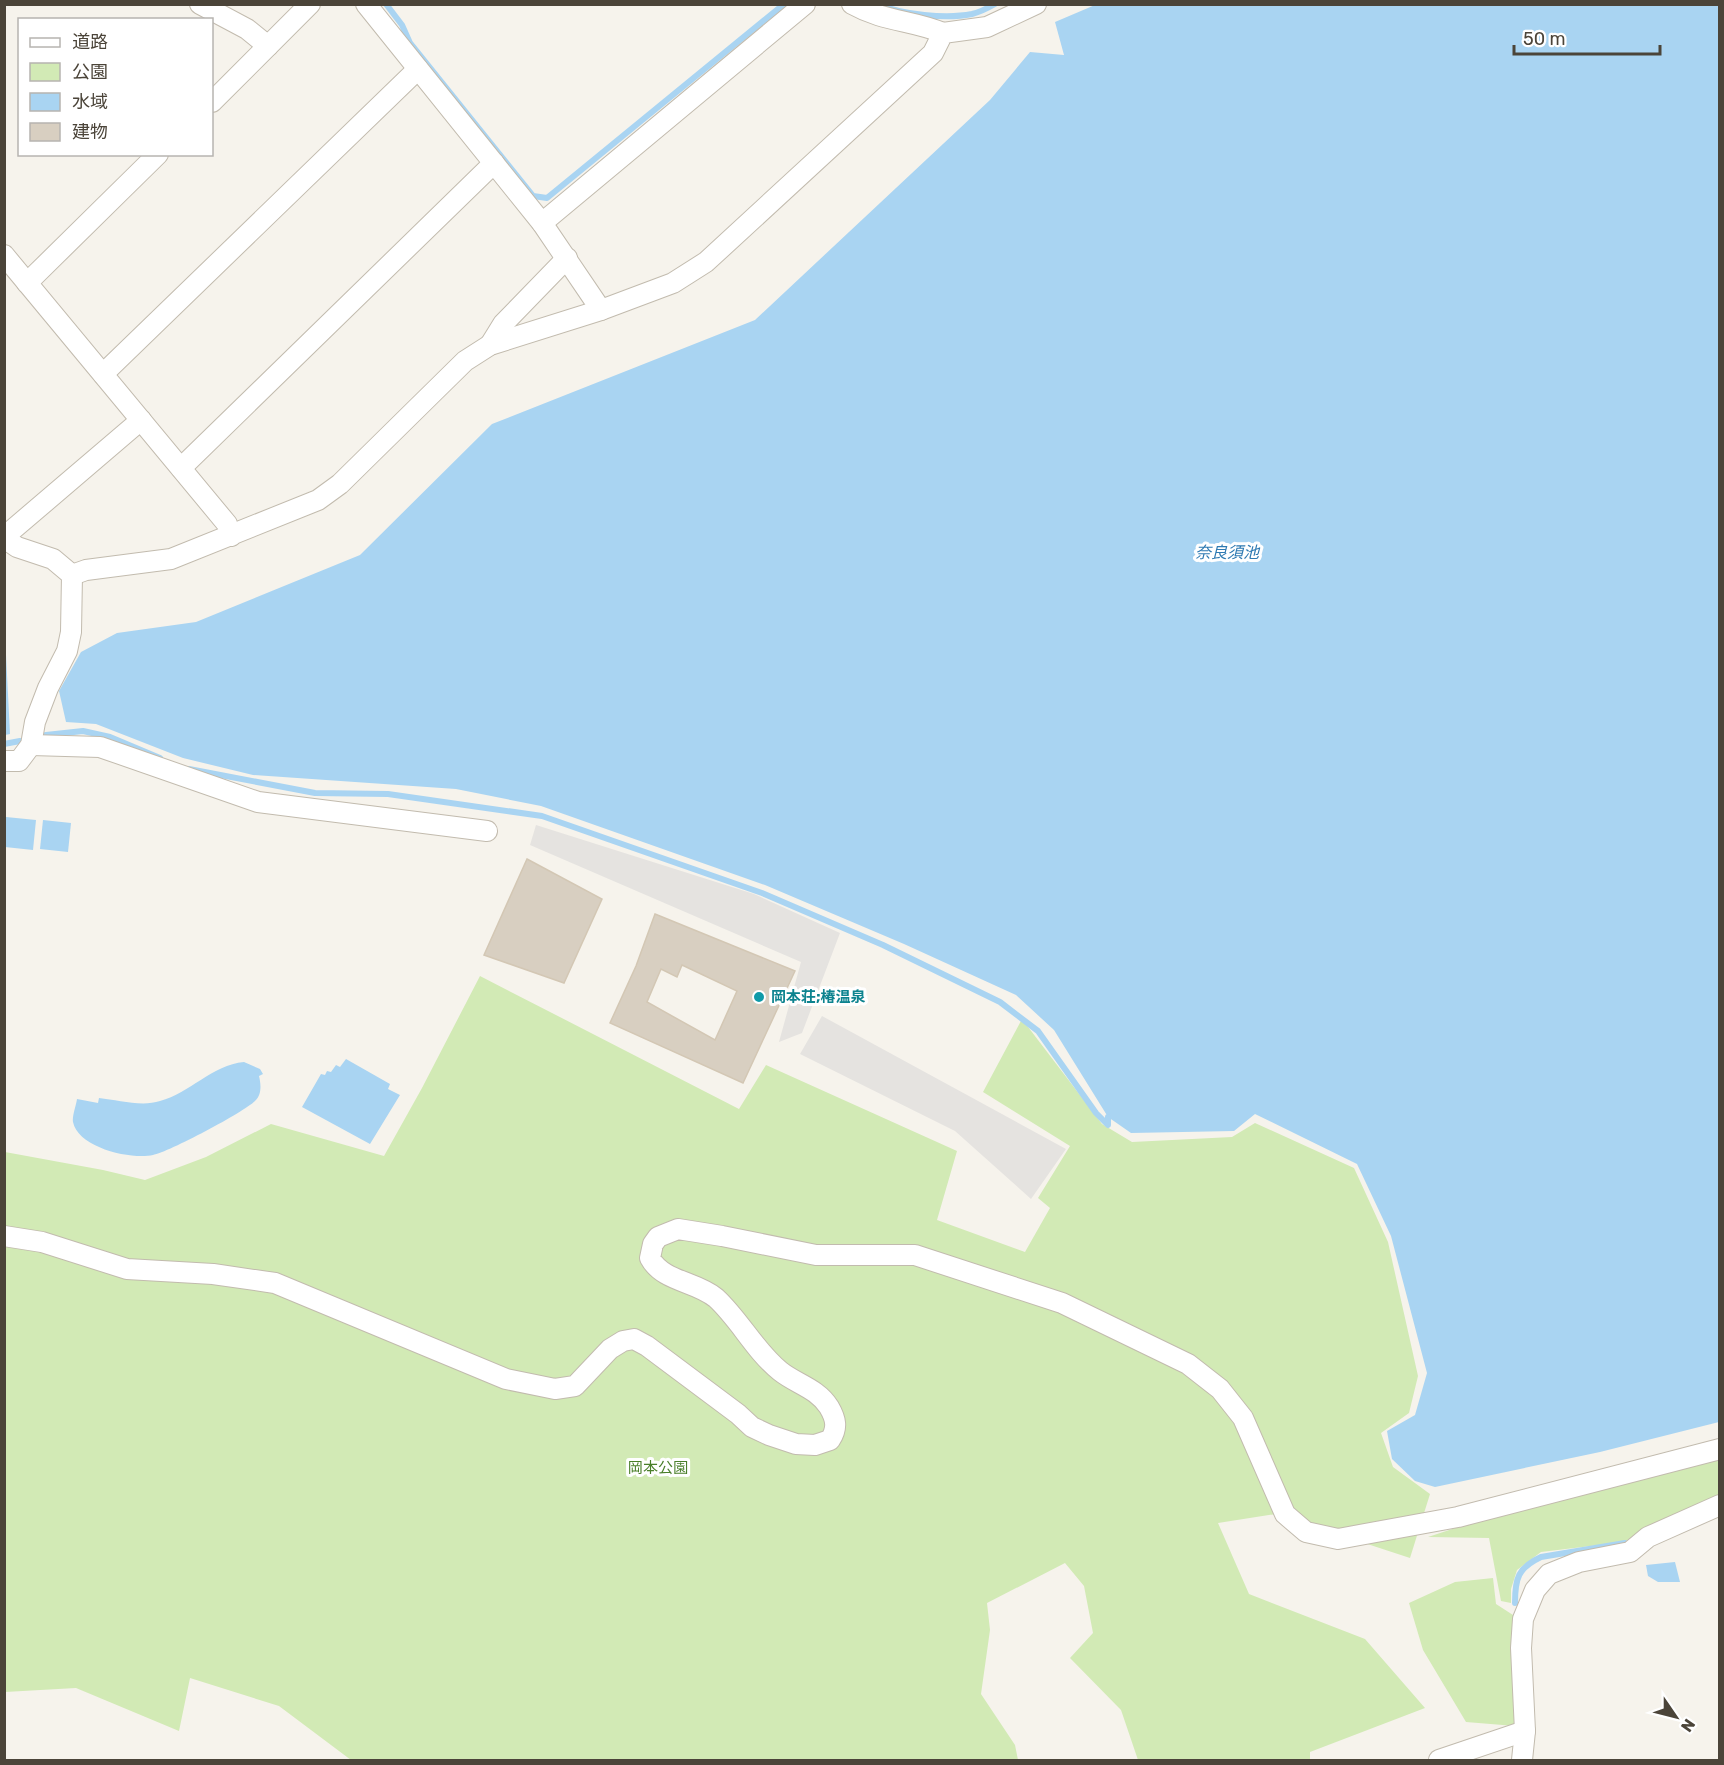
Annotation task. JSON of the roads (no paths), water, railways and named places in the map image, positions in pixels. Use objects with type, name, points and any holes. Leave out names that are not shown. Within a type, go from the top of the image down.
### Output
[{"type":"street","points":[[200,4],[246,29],[268,46]]},
{"type":"street","points":[[213,101],[310,4]]},
{"type":"street","points":[[366,4],[542,223],[601,310]]},
{"type":"street","points":[[542,223],[805,4]]},
{"type":"street","points":[[852,4],[870,15],[930,27],[943,33],[987,27],[1036,4]]},
{"type":"street","points":[[72,575],[86,570],[171,559],[318,500],[340,484],[465,361],[490,345],[601,310],[673,283],[706,262],[933,53],[943,33]]},
{"type":"street","points":[[103,374],[418,69]]},
{"type":"street","points":[[27,283],[156,156]]},
{"type":"street","points":[[181,468],[494,164]]},
{"type":"street","points":[[4,255],[227,524],[231,536]]},
{"type":"street","points":[[490,345],[503,324],[567,258]]},
{"type":"street","points":[[72,575],[53,559],[17,547],[4,537],[141,420]]},
{"type":"street","points":[[4,762],[19,761],[31,745],[35,722],[48,688],[67,651],[71,632],[72,575]]},
{"type":"street","points":[[31,745],[100,747],[258,802],[487,831]]},
{"type":"street","points":[[4,1236],[42,1242],[128,1269],[213,1274],[275,1282],[506,1379],[536,1386],[555,1389],[575,1386],[610,1349],[623,1341],[634,1340],[646,1346],[738,1414],[752,1427],[769,1436],[796,1444],[815,1444],[830,1440],[835,1433],[836,1421],[827,1404],[812,1390],[781,1372],[760,1351],[716,1298],[700,1288],[660,1271],[650,1258],[653,1244],[658,1237],[678,1229],[816,1255],[915,1255],[1062,1303],[1188,1364],[1220,1389],[1243,1418],[1285,1514],[1306,1532],[1338,1539],[1458,1517],[1719,1449]]},
{"type":"street","points":[[1522,1761],[1525,1731],[1521,1648],[1523,1619],[1535,1590],[1549,1574],[1579,1562],[1630,1552],[1648,1537],[1719,1505]]},
{"type":"street","points":[[1439,1761],[1525,1731]]},
{"type":"water","name":"奈良須池","points":[[1095,5],[1719,5],[1719,1422],[1600,1452],[1435,1487],[1415,1481],[1392,1459],[1387,1431],[1415,1415],[1427,1373],[1391,1236],[1357,1164],[1255,1114],[1234,1131],[1131,1133],[1108,1117],[1054,1030],[1016,995],[765,885],[541,806],[456,789],[253,775],[183,758],[96,724],[66,722],[59,691],[81,652],[117,633],[196,622],[360,555],[492,424],[755,320],[990,100],[1030,52],[1064,55],[1055,22]]},
{"type":"water","points":[[4,615],[10,734],[5,735],[4,735]]},
{"type":"water","points":[[6,817],[36,820],[33,850],[5,847]]},
{"type":"water","points":[[43,820],[71,823],[68,852],[40,849]]},
{"type":"water","points":[[346,1059],[390,1084],[388,1089],[400,1095],[370,1144],[302,1107],[321,1074],[331,1072],[336,1065],[340,1067]]},
{"type":"water","points":[[244,1062],[260,1069],[263,1074],[259,1076],[260,1089],[257,1099],[222,1122],[162,1152],[132,1156],[107,1150],[85,1139],[77,1131],[73,1122],[77,1099],[98,1103],[99,1098],[153,1103],[181,1092],[222,1068]]},
{"type":"water","points":[[1675,1562],[1680,1582],[1658,1582],[1648,1576],[1646,1565]]},
{"type":"waterway","points":[[386,4],[402,25],[410,43],[533,196],[547,198],[784,4]]},
{"type":"waterway","points":[[878,4],[899,11],[950,16],[972,14],[995,4]]},
{"type":"waterway","points":[[46,735],[83,731],[110,737],[160,758]]},
{"type":"waterway","points":[[4,744],[20,741]]},
{"type":"waterway","points":[[189,769],[315,793],[388,794],[542,816],[762,893],[883,945],[1000,1002],[1038,1031],[1096,1113],[1108,1125],[1108,1117]]},
{"type":"waterway","points":[[1515,1603],[1519,1575],[1533,1561],[1541,1557],[1625,1543]]},
{"type":"place","name":"岡本荘;椿温泉","points":[[759,997]]},
{"type":"park label","name":"岡本公園","points":[[658,1468]]}]
